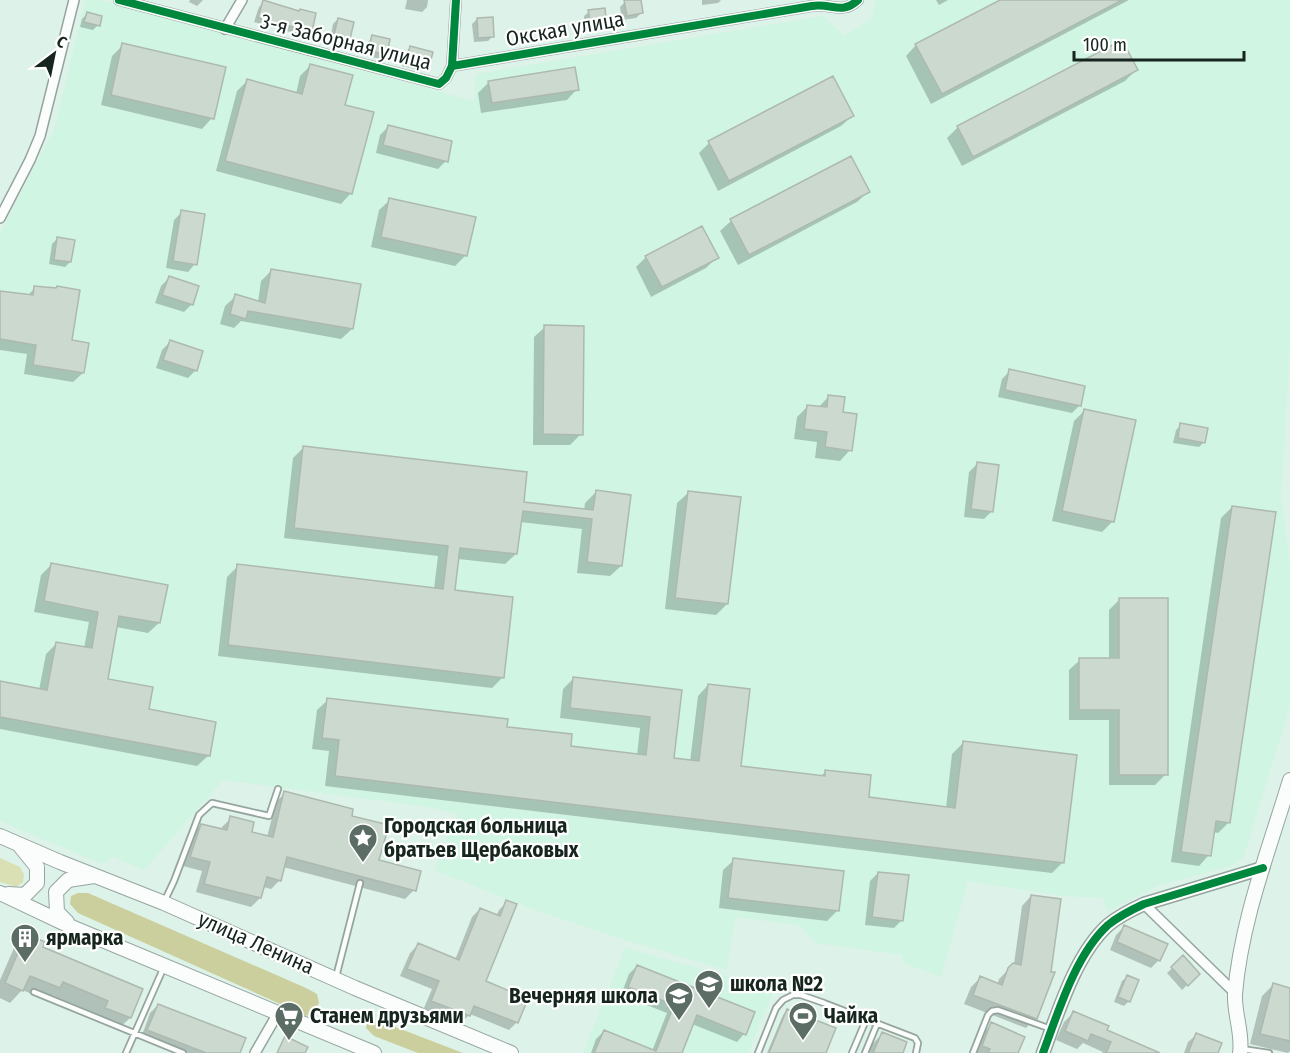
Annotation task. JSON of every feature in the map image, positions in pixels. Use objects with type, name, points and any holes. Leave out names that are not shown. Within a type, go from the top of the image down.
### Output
[{"type":"main road","points":[[1241,1051],[1235,993],[1248,919],[1290,780]]},
{"type":"main road","name":"улица Ленина","points":[[0,836],[164,903],[510,1053]]},
{"type":"main road","points":[[1,894],[25,895],[37,883],[37,867],[18,843]]},
{"type":"main road","points":[[76,930],[57,912],[56,892],[68,880],[96,876]]},
{"type":"main road","points":[[1,894],[76,930],[374,1053]]},
{"type":"street","points":[[0,218],[40,136],[74,0]]},
{"type":"street","name":"3-я Заборная улица","points":[[119,0],[439,84],[446,78],[452,66]]},
{"type":"street","points":[[225,29],[242,0]]},
{"type":"street","points":[[452,66],[456,0]]},
{"type":"street","name":"Окская улица","points":[[452,66],[812,3],[825,4],[839,9],[850,7],[858,0]]},
{"type":"street","points":[[1043,1053],[1075,974],[1098,935],[1118,918],[1144,904],[1263,868]]},
{"type":"street","points":[[1144,904],[1235,993]]},
{"type":"street","points":[[255,1053],[278,1013]]},
{"type":"lane","points":[[164,903],[199,815],[213,803],[269,816],[278,789]]},
{"type":"lane","points":[[336,979],[360,883]]},
{"type":"lane","points":[[126,1053],[164,966]]},
{"type":"lane","points":[[34,992],[183,1053]]},
{"type":"lane","points":[[758,1053],[776,1008],[783,1000],[793,995],[801,995],[915,1038],[918,1043],[916,1053]]},
{"type":"lane","points":[[973,1053],[988,1015],[992,1011],[998,1010],[1052,1029]]},
{"type":"lane","points":[[852,1053],[866,1020]]},
{"type":"lane","points":[[865,1053],[877,1024]]},
{"type":"lane","points":[[1241,1051],[1269,1053]]},
{"type":"shaded area","points":[[85,0],[98,0],[474,101],[476,74],[823,16],[844,36],[872,19],[875,0],[1290,0],[1290,343],[1281,498],[1290,564],[1290,706],[1244,856],[1231,866],[1159,885],[1108,911],[1103,898],[1065,896],[968,881],[941,977],[903,963],[902,955],[816,943],[799,925],[735,917],[727,970],[622,939],[538,911],[434,870],[458,814],[429,807],[223,780],[144,870],[113,857],[103,864],[0,821],[0,233],[55,128]]},
{"type":"shaded area","points":[[0,858],[20,867],[24,875],[23,882],[16,887],[0,882]]},
{"type":"shaded area","points":[[88,893],[306,988],[317,994],[319,1003],[315,1010],[307,1016],[78,913],[70,904],[71,896]]},
{"type":"shaded area","name":"Вечерняя школа","points":[[625,948],[774,989],[748,1053],[583,1053]]},
{"type":"shaded area","points":[[374,1020],[463,1053],[418,1053],[374,1036],[366,1028],[368,1021]]},
{"type":"building","points":[[263,0],[299,11],[300,9],[316,13],[312,32],[258,18]]},
{"type":"building","points":[[624,0],[641,0],[643,13],[627,16]]},
{"type":"building","points":[[1000,0],[1122,0],[942,94],[915,44]]},
{"type":"building","points":[[605,8],[606,19],[590,21],[588,10]]},
{"type":"building","points":[[87,12],[102,16],[100,26],[84,22]]},
{"type":"building","points":[[493,17],[494,37],[478,38],[477,18]]},
{"type":"building","points":[[338,18],[354,22],[350,39],[334,35]]},
{"type":"building","points":[[372,35],[390,39],[387,55],[368,50]]},
{"type":"building","points":[[1122,40],[1138,70],[973,157],[957,126]]},
{"type":"building","points":[[122,43],[226,67],[214,119],[111,95]]},
{"type":"building","points":[[410,46],[433,52],[429,67],[406,61]]},
{"type":"building","points":[[310,64],[353,75],[345,105],[374,112],[352,194],[225,161],[247,79],[302,94]]},
{"type":"building","points":[[575,67],[579,90],[492,103],[488,81]]},
{"type":"building","points":[[833,76],[854,116],[729,181],[708,141]]},
{"type":"building","points":[[388,125],[452,141],[448,162],[383,145]]},
{"type":"building","points":[[851,156],[870,192],[749,255],[730,219]]},
{"type":"building","points":[[389,198],[476,217],[467,256],[381,237]]},
{"type":"building","points":[[181,210],[205,214],[197,265],[173,261]]},
{"type":"building","points":[[702,226],[719,258],[662,287],[645,256]]},
{"type":"building","points":[[57,237],[75,240],[71,262],[54,260]]},
{"type":"building","points":[[271,269],[361,284],[353,329],[248,311],[246,319],[230,314],[235,294],[265,303]]},
{"type":"building","points":[[169,276],[199,286],[193,305],[162,295]]},
{"type":"building","points":[[34,286],[56,288],[57,286],[80,290],[72,340],[89,343],[84,373],[33,365],[36,345],[0,339],[0,291],[33,295]]},
{"type":"building","points":[[544,325],[584,326],[583,435],[543,434]]},
{"type":"building","points":[[170,340],[203,351],[197,371],[163,360]]},
{"type":"building","points":[[1009,369],[1085,386],[1081,406],[1005,390]]},
{"type":"building","points":[[828,395],[845,397],[843,412],[857,414],[852,451],[825,447],[827,432],[804,429],[807,405],[827,407]]},
{"type":"building","points":[[1084,409],[1136,420],[1114,522],[1062,511]]},
{"type":"building","points":[[1180,423],[1208,428],[1205,443],[1178,438]]},
{"type":"building","points":[[303,446],[527,472],[524,502],[593,510],[596,490],[631,495],[622,566],[587,562],[592,519],[523,511],[517,554],[460,548],[455,590],[513,597],[504,678],[228,645],[237,564],[443,589],[448,546],[294,528]]},
{"type":"building","points":[[977,462],[999,465],[993,512],[971,509]]},
{"type":"building","points":[[688,491],[741,497],[728,604],[675,598]]},
{"type":"building","points":[[1232,506],[1276,512],[1230,823],[1216,821],[1211,856],[1181,852]]},
{"type":"building","points":[[51,563],[168,585],[160,623],[119,616],[108,679],[153,687],[149,709],[216,722],[210,756],[0,717],[0,681],[47,690],[56,642],[92,648],[98,612],[44,601]]},
{"type":"building","points":[[1119,598],[1168,598],[1168,775],[1119,775],[1119,710],[1079,710],[1079,658],[1119,658]]},
{"type":"building","points":[[573,677],[682,690],[674,758],[699,761],[708,684],[750,689],[741,766],[825,776],[825,770],[871,775],[869,797],[955,808],[963,741],[1077,755],[1064,863],[335,776],[339,740],[322,738],[327,698],[508,719],[507,727],[572,734],[571,746],[646,755],[650,717],[570,708]]},
{"type":"building","points":[[284,791],[353,809],[352,816],[389,825],[379,860],[421,871],[416,891],[287,857],[281,881],[267,877],[261,898],[204,884],[210,862],[190,857],[201,824],[227,830],[230,816],[254,822],[252,832],[273,837]]},
{"type":"building","points":[[733,858],[844,871],[839,911],[728,898]]},
{"type":"building","points":[[878,872],[909,875],[903,921],[872,917]]},
{"type":"building","points":[[1031,895],[1061,899],[1051,972],[1055,972],[1037,1019],[973,995],[980,976],[1002,985],[1008,968],[1013,963],[1021,965]]},
{"type":"building","points":[[506,900],[517,904],[486,981],[528,999],[518,1023],[474,1006],[470,1016],[431,1001],[439,981],[407,969],[418,943],[459,960],[480,908],[500,916]]},
{"type":"building","points":[[1124,925],[1168,944],[1160,961],[1117,942]]},
{"type":"building","points":[[26,934],[45,942],[43,947],[143,989],[131,1018],[105,1008],[108,1001],[63,982],[60,988],[30,976],[23,991],[5,983]]},
{"type":"building","points":[[1183,955],[1200,974],[1188,986],[1171,967]]},
{"type":"building","name":"школа №2","points":[[637,965],[755,1012],[746,1035],[697,1015],[682,1053],[594,1053],[604,1030],[656,1051],[674,1005],[628,987]]},
{"type":"building","points":[[1127,975],[1139,980],[1130,1002],[1118,997]]},
{"type":"building","points":[[1273,983],[1290,988],[1290,1041],[1260,1034]]},
{"type":"building","points":[[158,1004],[246,1038],[240,1053],[206,1053],[147,1030]]},
{"type":"building","name":"Чайка","points":[[787,1009],[836,1028],[826,1053],[769,1053]]},
{"type":"building","points":[[1073,1011],[1109,1026],[1107,1030],[1160,1053],[1106,1053],[1111,1042],[1091,1034],[1088,1041],[1065,1031]]},
{"type":"building","points":[[991,1022],[1025,1037],[1018,1053],[988,1053],[990,1049],[982,1046]]},
{"type":"building","points":[[882,1032],[907,1042],[903,1053],[873,1053]]},
{"type":"building","points":[[1196,1033],[1222,1043],[1218,1053],[1188,1053]]},
{"type":"building","name":"Станем друзьями","points":[[285,1036],[308,1047],[305,1053],[277,1053]]},
{"type":"cycle path","points":[[119,0],[439,84],[446,78],[452,66],[456,0]]},
{"type":"cycle path","points":[[452,66],[812,6],[842,8],[858,0]]},
{"type":"cycle path","points":[[1043,1053],[1061,1003],[1077,968],[1096,937],[1108,925],[1144,904],[1263,868]]},
{"type":"place","name":"Городская больница братьев Щербаковых","points":[[363,864]]},
{"type":"place","name":"ярмарка","points":[[25,964]]},
{"type":"place","name":"школа №2","points":[[709,1010]]},
{"type":"place","name":"Вечерняя школа","points":[[679,1022]]},
{"type":"place","name":"Станем друзьями","points":[[289,1042]]},
{"type":"place","name":"Чайка","points":[[803,1042]]}]
